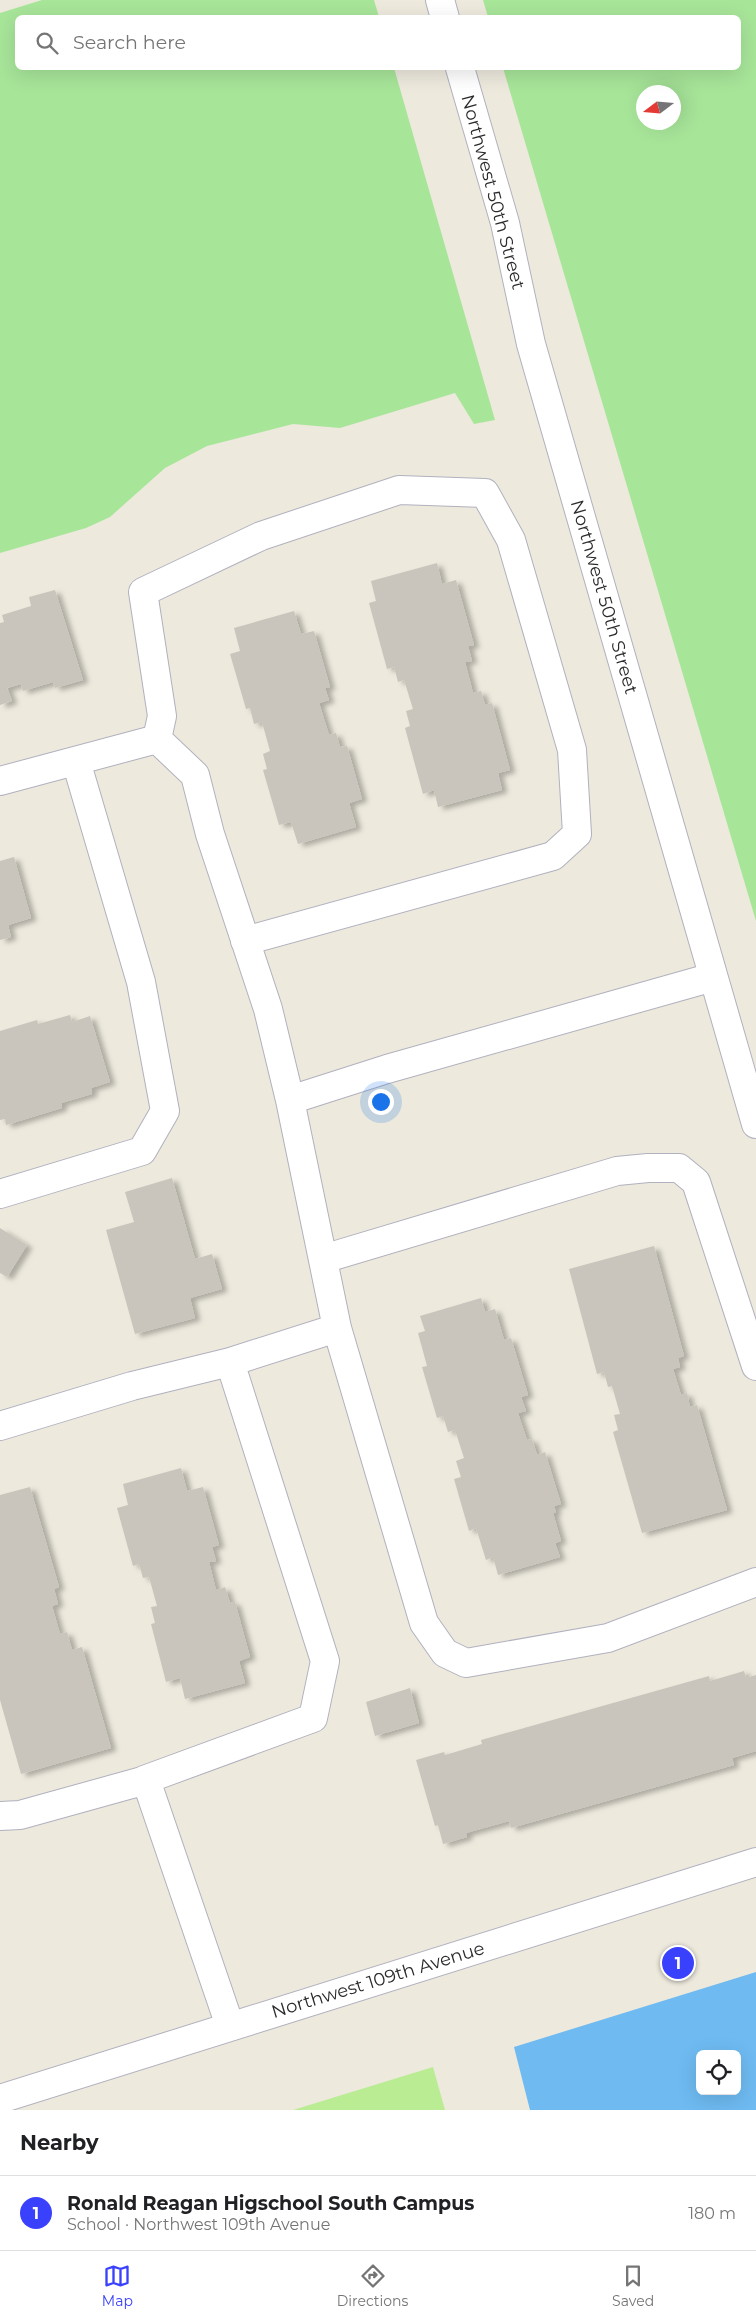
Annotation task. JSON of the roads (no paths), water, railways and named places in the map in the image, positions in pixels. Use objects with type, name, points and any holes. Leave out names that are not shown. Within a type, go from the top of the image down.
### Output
[{"type":"street","points":[[440,0],[444,15]]},
{"type":"street","name":"Northwest 50th Street","points":[[461,70],[506,223],[531,344],[756,1124]]},
{"type":"street","points":[[157,740],[162,716],[143,592],[261,536],[399,490],[485,492],[511,540],[572,750],[577,834],[553,856],[245,941]]},
{"type":"street","points":[[0,782],[157,740]]},
{"type":"street","points":[[157,740],[195,774],[210,834],[268,1009],[290,1100],[337,1328],[424,1623],[445,1653],[466,1663],[608,1638],[756,1582]]},
{"type":"street","points":[[0,1194],[142,1151],[165,1111],[141,982],[76,761]]},
{"type":"street","points":[[290,1100],[397,1066],[713,977]]},
{"type":"street","points":[[323,1259],[617,1171],[679,1168],[696,1182],[756,1366]]},
{"type":"street","points":[[0,1426],[132,1386],[230,1362],[337,1328]]},
{"type":"street","points":[[0,1816],[20,1815],[144,1780],[313,1718],[325,1661],[230,1362]]},
{"type":"street","points":[[144,1780],[146,1780],[230,2026]]},
{"type":"street","name":"Northwest 109th Avenue","points":[[0,2100],[230,2026],[756,1862]]},
{"type":"water","points":[[756,1972],[756,2110],[530,2110],[514,2047]]},
{"type":"place","name":"Ronald Reagan Higschool South Campus","points":[[678,1963]]}]
